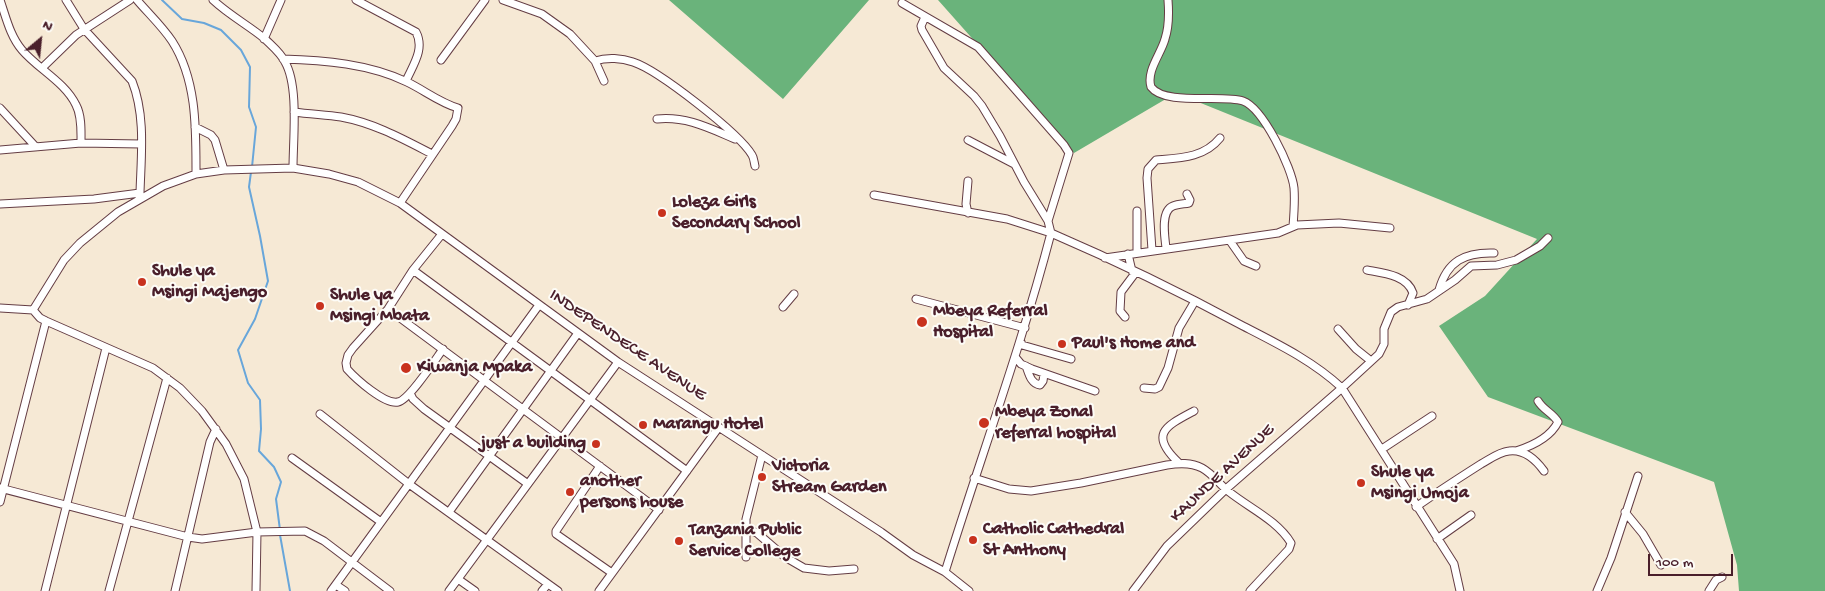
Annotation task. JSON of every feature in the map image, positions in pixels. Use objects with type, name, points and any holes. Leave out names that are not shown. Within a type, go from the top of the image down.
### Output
[{"type":"street","points":[[0,0],[7,23],[16,42],[76,104],[79,112],[81,143]]},
{"type":"street","points":[[0,204],[139,196],[141,144],[139,108],[132,81],[84,29],[66,0]]},
{"type":"street","points":[[42,68],[76,35],[130,0]]},
{"type":"street","points":[[137,0],[171,39],[188,74],[191,87],[196,174]]},
{"type":"street","points":[[213,0],[264,39],[284,59],[292,84],[294,112],[292,168]]},
{"type":"street","points":[[264,39],[281,0]]},
{"type":"street","points":[[356,0],[416,32],[420,44],[419,51],[406,81]]},
{"type":"street","points":[[440,60],[485,0]]},
{"type":"street","points":[[503,0],[535,10],[570,34],[595,60],[604,81]]},
{"type":"street","points":[[1168,0],[1167,33],[1150,74],[1151,87],[1157,93],[1169,96],[1235,99],[1249,104],[1276,141],[1290,174],[1294,188],[1293,226]]},
{"type":"street","points":[[902,3],[978,47],[1067,150],[1068,156],[1048,221]]},
{"type":"street","points":[[925,17],[921,26],[934,53],[949,74],[978,100],[1048,221],[1052,233],[1016,358],[974,478],[945,572]]},
{"type":"street","points":[[284,59],[306,59],[346,64],[406,81],[458,108],[456,118],[400,203]]},
{"type":"street","points":[[595,60],[618,59],[632,61],[654,73],[699,106],[739,141],[752,155],[755,166]]},
{"type":"street","points":[[0,108],[35,146]]},
{"type":"street","points":[[294,112],[341,117],[365,124],[395,134],[432,154]]},
{"type":"street","points":[[657,119],[675,118],[691,121],[739,141]]},
{"type":"street","points":[[194,127],[211,135],[215,140],[224,170]]},
{"type":"street","points":[[1152,250],[1148,178],[1150,165],[1156,160],[1202,153],[1220,138]]},
{"type":"street","points":[[968,140],[1015,164]]},
{"type":"street","points":[[0,150],[81,143],[141,144]]},
{"type":"street","name":"INDEPENDECE AVENUE","points":[[33,310],[53,277],[75,248],[107,220],[139,196],[163,186],[196,174],[255,168],[292,168],[329,174],[358,182],[400,203],[618,362],[913,554],[945,572],[969,591]]},
{"type":"street","points":[[968,181],[966,204],[968,213]]},
{"type":"street","points":[[1166,248],[1167,213],[1173,206],[1189,204],[1190,200],[1187,194]]},
{"type":"street","points":[[874,196],[1007,219],[1052,233],[1195,301],[1298,355],[1328,375],[1342,388],[1454,564],[1460,591]]},
{"type":"street","points":[[1137,211],[1137,252]]},
{"type":"street","points":[[1104,258],[1278,234],[1293,226],[1339,223],[1390,228]]},
{"type":"street","points":[[442,234],[412,270],[388,309],[353,348],[348,355],[346,364],[347,369],[383,399],[399,402],[410,393],[443,349]]},
{"type":"street","points":[[1408,305],[1423,300],[1440,290],[1471,266],[1497,265],[1516,260],[1540,246],[1548,238]]},
{"type":"street","points":[[1230,241],[1244,261],[1256,266]]},
{"type":"street","points":[[1440,290],[1445,272],[1458,260],[1479,254],[1494,253]]},
{"type":"street","points":[[1128,254],[1134,272]]},
{"type":"street","points":[[412,270],[687,471]]},
{"type":"street","points":[[1367,270],[1395,277],[1408,284],[1413,293],[1408,305]]},
{"type":"street","points":[[1125,317],[1120,311],[1121,292],[1134,272]]},
{"type":"street","points":[[783,307],[794,294]]},
{"type":"street","points":[[916,299],[1025,328]]},
{"type":"street","points":[[1144,388],[1155,389],[1160,387],[1168,368],[1179,328],[1195,301]]},
{"type":"street","points":[[345,591],[334,588],[539,305]]},
{"type":"street","name":"KAUNDE AVENUE","points":[[1133,591],[1167,546],[1226,490],[1379,354],[1384,344],[1384,329],[1391,312],[1398,307],[1408,305]]},
{"type":"street","points":[[0,308],[33,310],[40,318],[46,321],[153,368],[168,378],[202,410],[216,429],[244,479],[257,532],[256,591]]},
{"type":"street","points":[[388,309],[659,510]]},
{"type":"street","points":[[0,502],[46,321]]},
{"type":"street","points":[[1338,330],[1356,349],[1371,360]]},
{"type":"street","points":[[449,512],[578,333]]},
{"type":"street","points":[[1021,342],[1022,345],[1071,359]]},
{"type":"street","points":[[45,591],[106,348]]},
{"type":"street","points":[[1016,358],[1026,366],[1044,374],[1095,391]]},
{"type":"street","points":[[449,591],[618,362]]},
{"type":"street","points":[[1026,366],[1030,378],[1036,384],[1042,384],[1044,374]]},
{"type":"street","points":[[109,591],[168,378]]},
{"type":"street","points":[[410,393],[412,399],[528,484]]},
{"type":"street","points":[[1416,507],[1449,484],[1496,456],[1537,443],[1558,422],[1538,401]]},
{"type":"street","points":[[1179,463],[1166,447],[1162,435],[1165,428],[1194,411]]},
{"type":"street","points":[[320,414],[409,484],[558,591]]},
{"type":"street","points":[[1382,449],[1432,416]]},
{"type":"street","points":[[599,591],[720,427]]},
{"type":"street","points":[[175,591],[210,442],[216,429]]},
{"type":"street","points":[[1515,451],[1530,456],[1544,471]]},
{"type":"street","points":[[746,557],[745,528],[748,508],[762,455]]},
{"type":"street","points":[[292,458],[382,522]]},
{"type":"street","points":[[974,478],[1009,489],[1031,491],[1179,463],[1202,468],[1213,476],[1226,490],[1271,522],[1292,543],[1289,549],[1250,591]]},
{"type":"street","points":[[600,466],[556,531],[556,534],[612,573]]},
{"type":"street","points":[[1597,591],[1611,558],[1638,476]]},
{"type":"street","points":[[2,489],[202,539],[257,532],[305,531],[319,537],[390,591]]},
{"type":"street","points":[[1625,512],[1643,534],[1661,565]]},
{"type":"street","points":[[1437,539],[1471,515]]},
{"type":"street","points":[[745,528],[757,533],[785,557],[804,568],[829,571],[854,569]]},
{"type":"street","points":[[1708,591],[1722,577]]},
{"type":"street","points":[[458,578],[475,591]]},
{"type":"street","points":[[542,591],[548,584]]},
{"type":"green space","points":[[669,0],[869,0],[783,99]]},
{"type":"green space","points":[[938,0],[1825,0],[1825,591],[1739,591],[1737,565],[1714,482],[1488,397],[1439,326],[1485,296],[1537,239],[1176,93],[1074,153]]},
{"type":"waterway","points":[[162,0],[182,19],[204,23],[221,30],[241,50],[250,67],[249,107],[256,127],[252,167]]},
{"type":"waterway","points":[[251,172],[249,187],[268,281],[255,319],[238,350],[248,383],[260,400],[261,429],[259,451],[274,467],[281,482],[276,499],[280,530]]},
{"type":"waterway","points":[[280,535],[290,591]]},
{"type":"place","name":"Loleza Girls Secondary School","points":[[662,213]]},
{"type":"place","name":"Shule ya Msingi Majengo","points":[[142,282]]},
{"type":"place","name":"Shule ya Msingi Mbata","points":[[320,306]]},
{"type":"place","name":"Mbeya Referral Hospital","points":[[922,322]]},
{"type":"place","name":"Paul's Home and","points":[[1062,344]]},
{"type":"place","name":"Kiwanja Mpaka","points":[[406,368]]},
{"type":"place","name":"Mbeya Zonal referral hospital","points":[[984,423]]},
{"type":"place","name":"Marangu Hotel","points":[[643,425]]},
{"type":"place","name":"just a building","points":[[596,444]]},
{"type":"place","name":"Victoria Stream Garden","points":[[762,477]]},
{"type":"place","name":"Shule ya Msingi Umoja","points":[[1361,483]]},
{"type":"place","name":"another persons house","points":[[570,492]]},
{"type":"place","name":"Catholic Cathedral St Anthony","points":[[973,540]]},
{"type":"place","name":"Tanzania Public Service College","points":[[679,541]]}]
